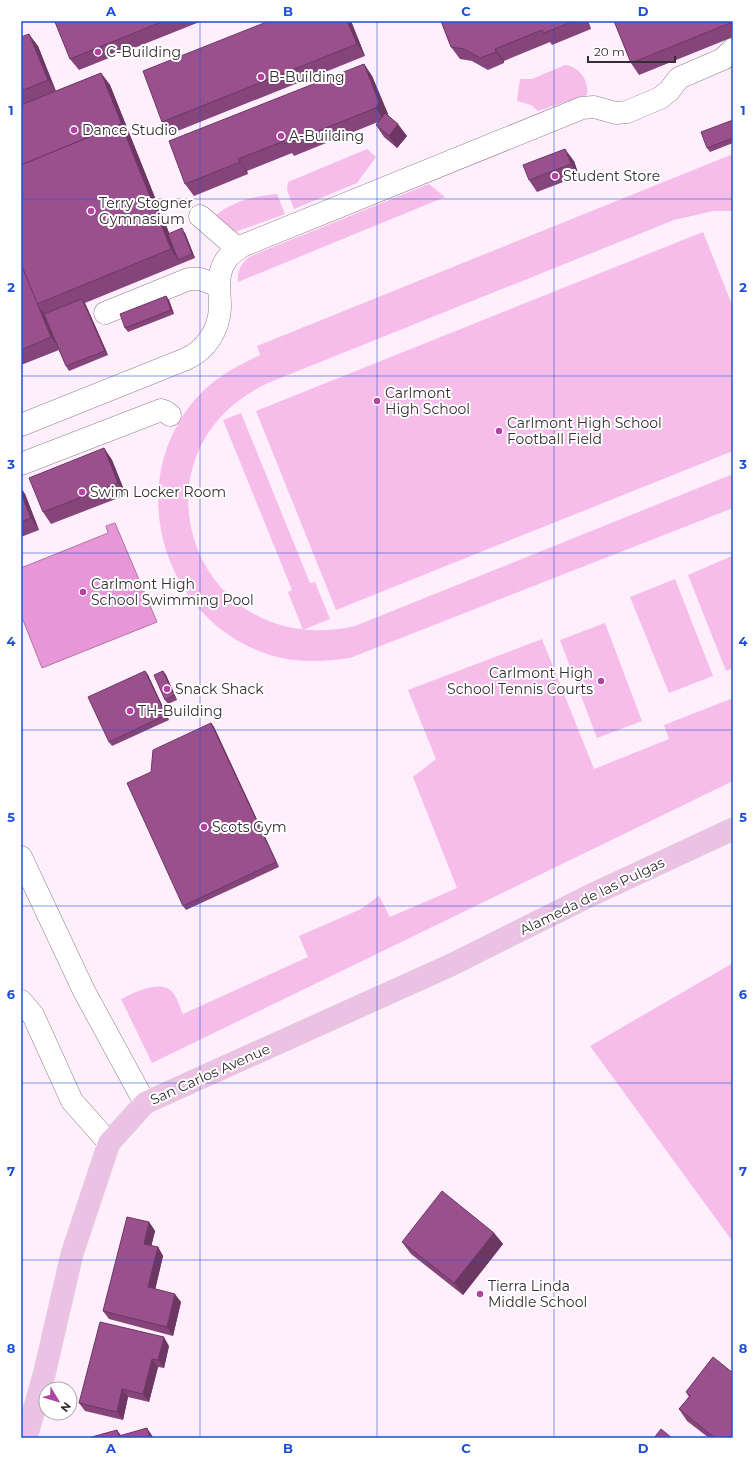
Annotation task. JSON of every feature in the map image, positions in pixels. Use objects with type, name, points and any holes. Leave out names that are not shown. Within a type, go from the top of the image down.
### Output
[{"type":"main road","name":"Alameda de las Pulgas","points":[[451,965],[589,896],[733,829]]},
{"type":"main road","name":"San Carlos Avenue","points":[[26,1438],[44,1375],[72,1254],[109,1143],[145,1103],[451,965]]},
{"type":"street","points":[[21,425],[196,354],[210,339],[216,326],[220,307],[219,286],[226,260],[238,249],[250,242],[577,110],[594,107],[620,113],[634,109],[660,98],[669,91],[679,78],[723,59],[733,49]]},
{"type":"street","points":[[200,216],[238,249]]},
{"type":"street","points":[[105,313],[189,279],[200,279],[219,286]]},
{"type":"street","points":[[21,464],[161,410],[170,415]]},
{"type":"street","points":[[21,857],[84,991],[145,1103]]},
{"type":"street","points":[[25,1014],[72,1101],[109,1143]]},
{"type":"shaded area","points":[[565,65],[575,68],[585,80],[587,85],[587,95],[538,111],[531,105],[517,101],[520,79],[532,79]]},
{"type":"shaded area","points":[[367,149],[376,157],[357,183],[294,209],[287,190],[288,182]]},
{"type":"shaded area","points":[[733,154],[733,211],[713,211],[674,220],[268,383],[223,414],[197,455],[188,500],[196,544],[218,583],[252,613],[299,629],[355,626],[733,474],[733,508],[350,658],[300,661],[270,655],[232,637],[201,611],[178,579],[164,542],[158,503],[162,464],[177,426],[202,392],[215,380],[260,355],[257,346]]},
{"type":"shaded area","points":[[429,184],[445,197],[238,282],[240,267],[251,256]]},
{"type":"shaded area","points":[[277,194],[285,214],[235,232],[216,215],[230,206],[245,200]]},
{"type":"shaded area","name":"Carlmont High School Football Field","points":[[703,232],[733,307],[733,451],[336,610],[256,411]]},
{"type":"shaded area","points":[[241,413],[310,583],[315,582],[330,619],[303,630],[288,592],[292,590],[223,420]]},
{"type":"shaded area","name":"Carlmont High School Swimming Pool","points":[[115,523],[157,622],[42,668],[21,615],[21,568],[108,533],[106,526]]},
{"type":"shaded area","points":[[732,556],[733,668],[726,671],[688,575]]},
{"type":"shaded area","points":[[675,579],[713,676],[669,693],[630,597]]},
{"type":"shaded area","name":"Carlmont High School Tennis Courts","points":[[605,623],[642,721],[597,738],[560,640]]},
{"type":"shaded area","points":[[542,639],[594,769],[669,739],[664,725],[733,698],[733,781],[152,1063],[121,999],[140,990],[163,987],[169,989],[174,994],[183,1014],[308,957],[299,936],[361,909],[379,896],[390,917],[457,888],[413,777],[436,759],[408,690]]},
{"type":"shaded area","points":[[733,963],[733,1242],[590,1046]]},
{"type":"building","points":[[164,21],[70,59],[55,22]]},
{"type":"building","points":[[269,21],[347,21],[357,44],[162,122],[143,71]]},
{"type":"building","points":[[441,21],[574,21],[544,33],[542,30],[495,49],[496,52],[480,58],[464,49],[451,47]]},
{"type":"building","points":[[614,21],[729,21],[730,23],[631,63]]},
{"type":"building","points":[[29,34],[48,80],[21,91],[21,37]]},
{"type":"building","name":"A-Building","points":[[364,64],[379,102],[376,108],[285,144],[284,141],[238,159],[240,162],[185,184],[169,141]]},
{"type":"building","name":"Dance Studio","points":[[101,73],[123,127],[121,124],[21,165],[21,105]]},
{"type":"building","points":[[385,113],[398,124],[389,136],[376,125]]},
{"type":"building","points":[[733,120],[733,138],[707,148],[701,132]]},
{"type":"building","name":"Terry Stogner Gymnasium","points":[[121,124],[171,249],[37,304],[21,264],[21,165]]},
{"type":"building","points":[[565,149],[571,164],[529,180],[523,165]]},
{"type":"building","points":[[182,228],[192,254],[178,260],[168,234]]},
{"type":"building","points":[[21,264],[51,337],[21,350]]},
{"type":"building","points":[[166,296],[171,310],[125,328],[120,314]]},
{"type":"building","points":[[82,299],[105,351],[66,366],[44,314]]},
{"type":"building","points":[[104,448],[118,483],[43,512],[29,478]]},
{"type":"building","points":[[21,493],[31,518],[21,522]]},
{"type":"building","name":"TH-Building","points":[[145,671],[166,715],[109,742],[88,697]]},
{"type":"building","name":"Snack Shack","points":[[163,671],[174,695],[165,700],[154,675]]},
{"type":"building","name":"Scots Gym","points":[[211,723],[276,862],[183,906],[127,783],[151,772],[153,750]]},
{"type":"building","points":[[442,1191],[494,1233],[454,1283],[402,1242]]},
{"type":"building","points":[[127,1217],[149,1222],[144,1244],[158,1247],[148,1287],[175,1294],[167,1327],[103,1311]]},
{"type":"building","points":[[100,1322],[164,1337],[158,1360],[152,1359],[143,1394],[122,1389],[117,1412],[79,1403]]},
{"type":"building","points":[[713,1357],[733,1373],[733,1438],[715,1438],[679,1409],[690,1396],[686,1392]]},
{"type":"building","points":[[147,1428],[150,1438],[88,1438],[117,1430],[119,1436]]},
{"type":"building","points":[[661,1429],[672,1438],[654,1438]]},
{"type":"place","name":"C-Building","points":[[98,52]]},
{"type":"place","name":"B-Building","points":[[261,77]]},
{"type":"place","name":"Dance Studio","points":[[74,130]]},
{"type":"place","name":"A-Building","points":[[281,136]]},
{"type":"place","name":"Student Store","points":[[555,176]]},
{"type":"place","name":"Terry Stogner Gymnasium","points":[[91,211]]},
{"type":"place","name":"Carlmont High School","points":[[377,401]]},
{"type":"place","name":"Carlmont High School Football Field","points":[[499,431]]},
{"type":"place","name":"Swim Locker Room","points":[[82,492]]},
{"type":"place","name":"Carlmont High School Swimming Pool","points":[[83,592]]},
{"type":"place","name":"Carlmont High School Tennis Courts","points":[[601,681]]},
{"type":"place","name":"Snack Shack","points":[[167,689]]},
{"type":"place","name":"TH-Building","points":[[130,711]]},
{"type":"place","name":"Scots Gym","points":[[204,827]]},
{"type":"place","name":"Tierra Linda Middle School","points":[[480,1294]]}]
